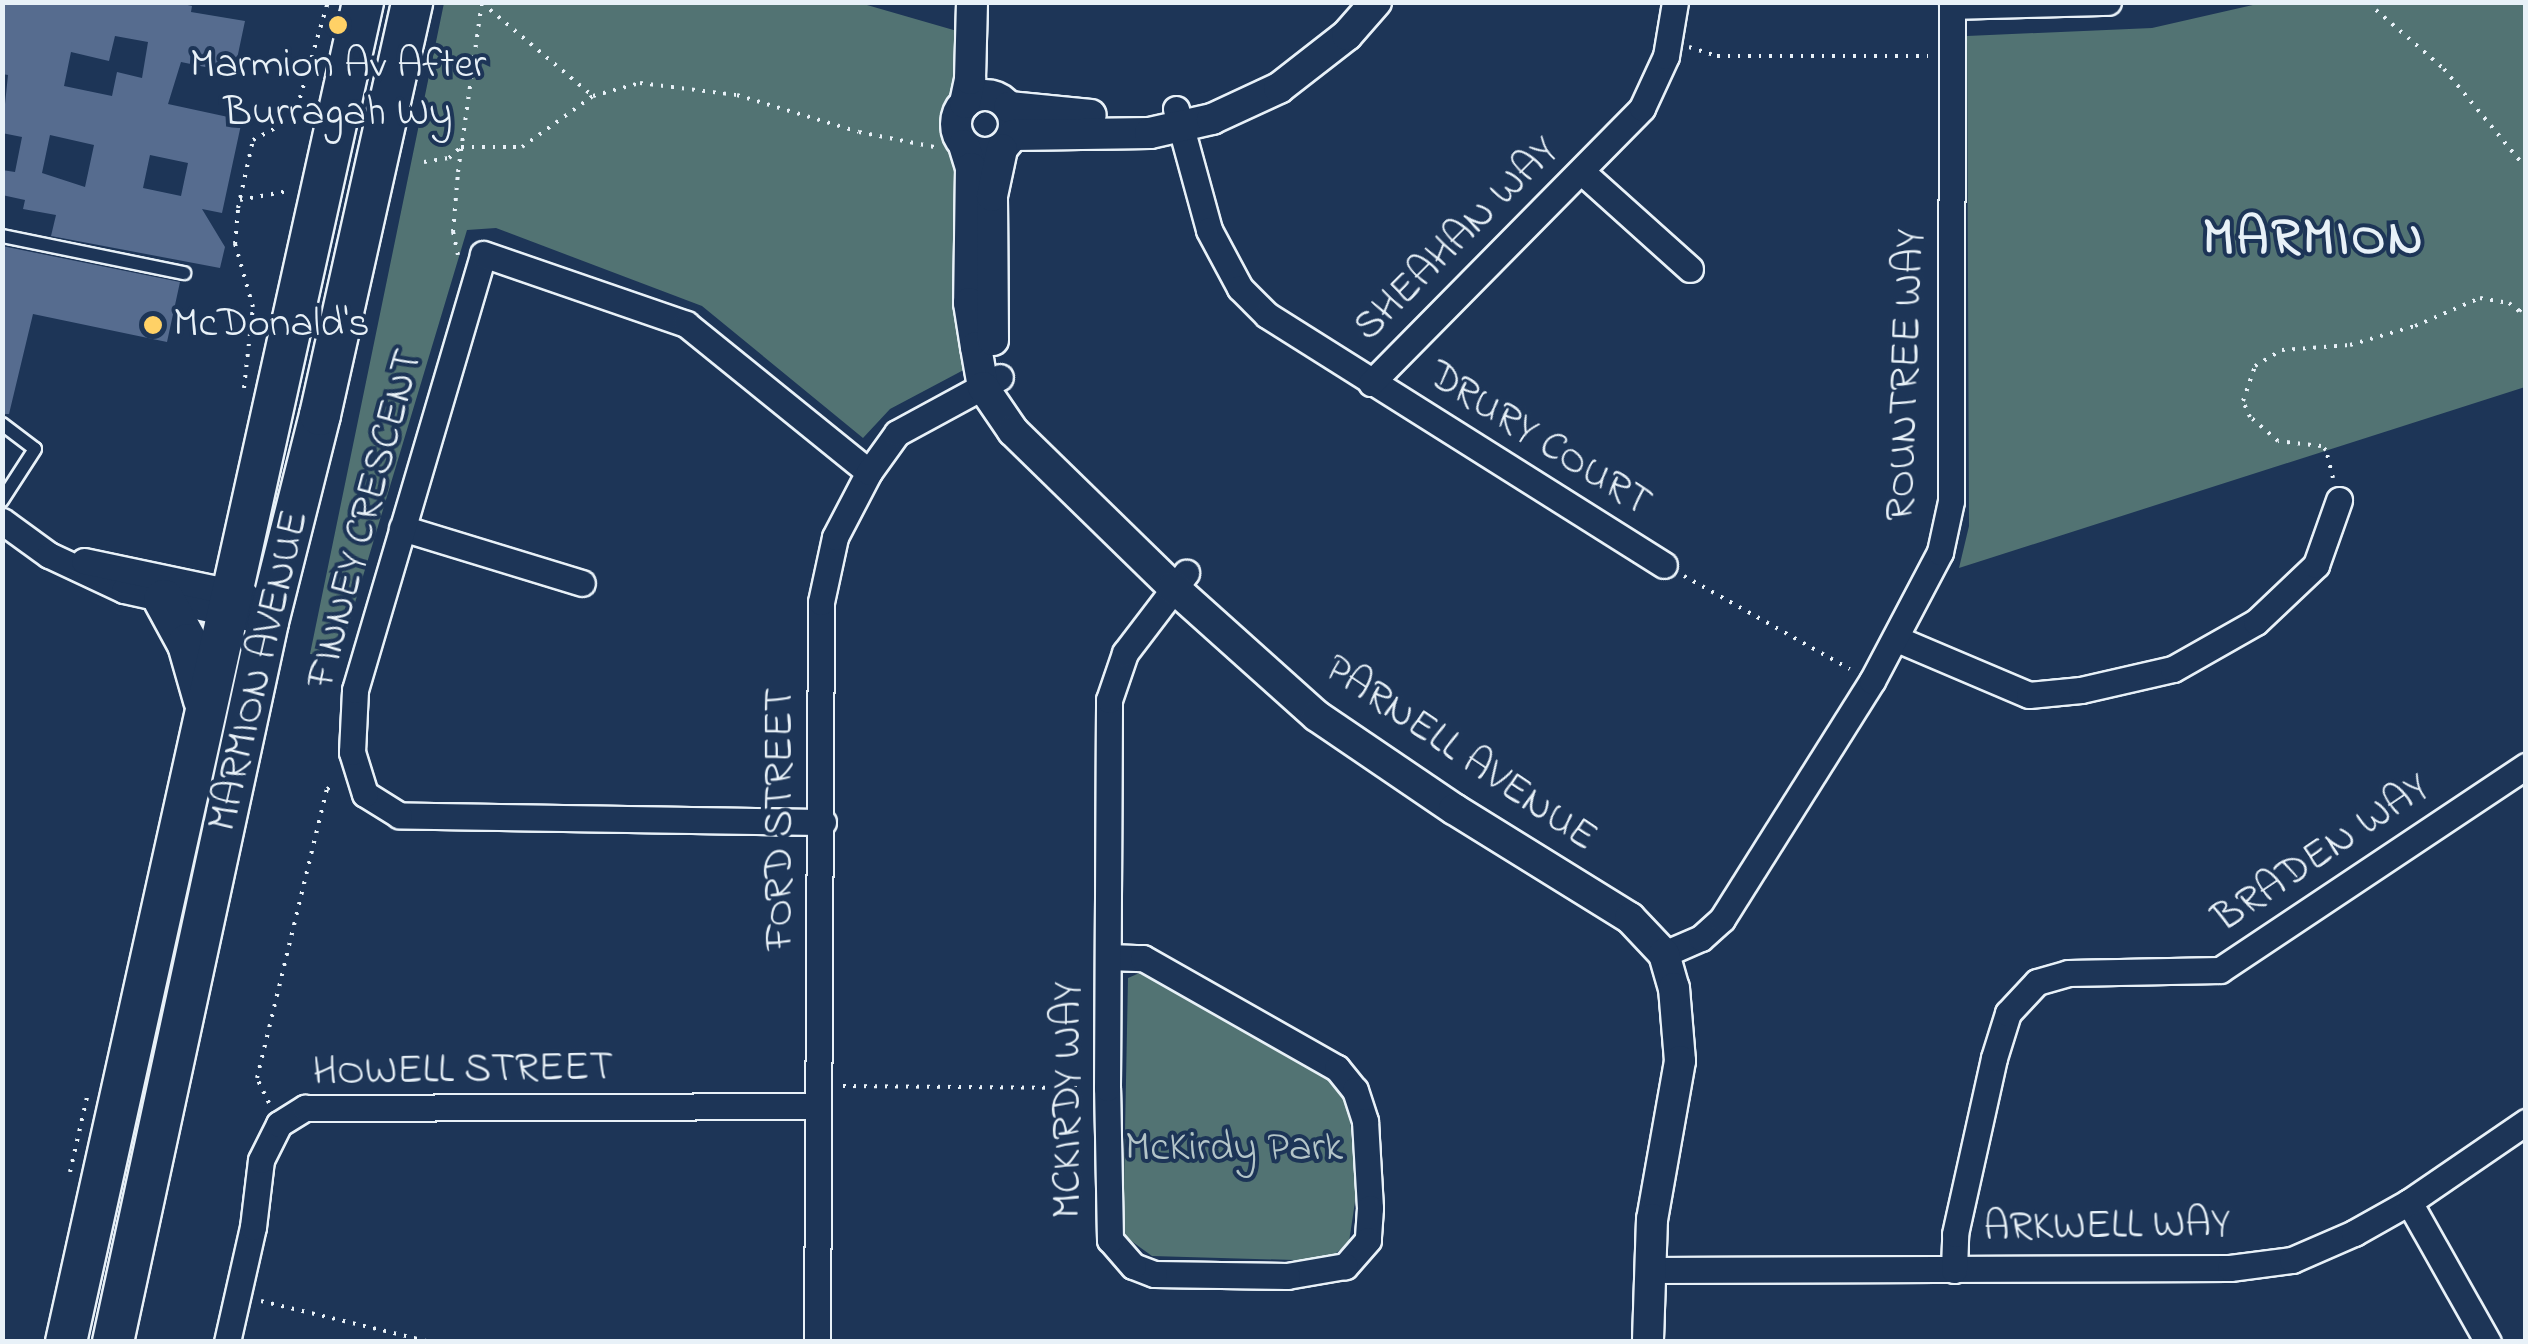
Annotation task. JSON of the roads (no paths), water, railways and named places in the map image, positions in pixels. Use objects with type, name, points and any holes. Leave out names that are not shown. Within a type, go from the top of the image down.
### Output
[{"type":"highway","name":"MARMION AVENUE","points":[[66,1342],[364,2]]},
{"type":"highway","name":"MARMION AVENUE","points":[[113,1342],[271,612],[412,2]]},
{"type":"highway","points":[[164,600],[188,644],[205,704]]},
{"type":"street","name":"PARNELL AVENUE","points":[[972,2],[970,79],[956,119],[967,159],[970,303],[992,382],[1180,580],[1323,697],[1382,742],[1604,876],[1646,908],[1692,992],[1697,1038],[1694,1086],[1648,1342]]},
{"type":"street","name":"PARNELL AVENUE","points":[[989,2],[988,56],[1007,123],[992,196],[992,382]]},
{"type":"street","points":[[1179,118],[1287,62],[1350,2]]},
{"type":"street","points":[[967,159],[1007,123],[1080,115],[1179,118],[1246,106],[1279,88],[1347,35],[1376,2]]},
{"type":"street","name":"SHEAHAN WAY","points":[[1179,118],[1209,230],[1240,288],[1303,342],[1371,383],[1642,108],[1670,41],[1675,2]]},
{"type":"street","points":[[1952,4],[2108,2]]},
{"type":"street","name":"ROUNTREE WAY","points":[[1669,952],[1701,938],[1722,919],[1872,682],[1940,552],[1951,500],[1952,4]]},
{"type":"street","points":[[964,103],[983,95],[1007,123]]},
{"type":"street","points":[[1582,172],[1690,270]]},
{"type":"street","name":"FINNEY CRESCENT","points":[[823,822],[399,814],[365,794],[352,752],[354,690],[482,254],[686,324],[868,472]]},
{"type":"street","name":"FORD STREET","points":[[817,1342],[822,602],[834,537],[868,472],[897,433],[992,382]]},
{"type":"street","name":"DRURY COURT","points":[[1371,383],[1664,565]]},
{"type":"street","points":[[1897,639],[2029,695],[2082,690],[2173,669],[2256,622],[2316,565],[2339,500]]},
{"type":"street","points":[[2,521],[50,555],[124,590],[164,600],[229,602]]},
{"type":"street","points":[[402,528],[582,584]]},
{"type":"street","points":[[50,555],[271,612]]},
{"type":"street","name":"MCKIRDY WAY","points":[[1108,957],[1143,958],[1338,1068],[1354,1090],[1365,1121],[1368,1240],[1346,1266],[1324,1272],[1154,1274],[1133,1266],[1110,1240],[1106,1088],[1109,700],[1125,653],[1180,580]]},
{"type":"street","name":"BRADEN WAY","points":[[1954,1270],[1955,1234],[1994,1058],[2008,1013],[2037,982],[2068,973],[2170,974],[2220,970],[2526,766]]},
{"type":"street","name":"HOWELL STREET","points":[[227,1342],[253,1227],[261,1160],[279,1124],[305,1108],[818,1096]]},
{"type":"street","name":"ARKWELL WAY","points":[[1660,1269],[2230,1268],[2292,1260],[2354,1233],[2409,1202],[2526,1122]]},
{"type":"street","points":[[2409,1202],[2488,1342]]},
{"type":"street","name":"PARNELL AVENUE","points":[[1660,1269],[1667,1342]]},
{"type":"lane","points":[[2,236],[184,274]]},
{"type":"lane","points":[[2,424],[35,449],[2,500]]},
{"type":"place","name":"Marmion Av After Burragah Wy","points":[[338,25]]},
{"type":"place","name":"McDonald's","points":[[153,325]]},
{"type":"district","name":"MARMION","points":[[2314,241]]},
{"type":"park label","name":"McKirdy Park","points":[[1234,1149]]}]
